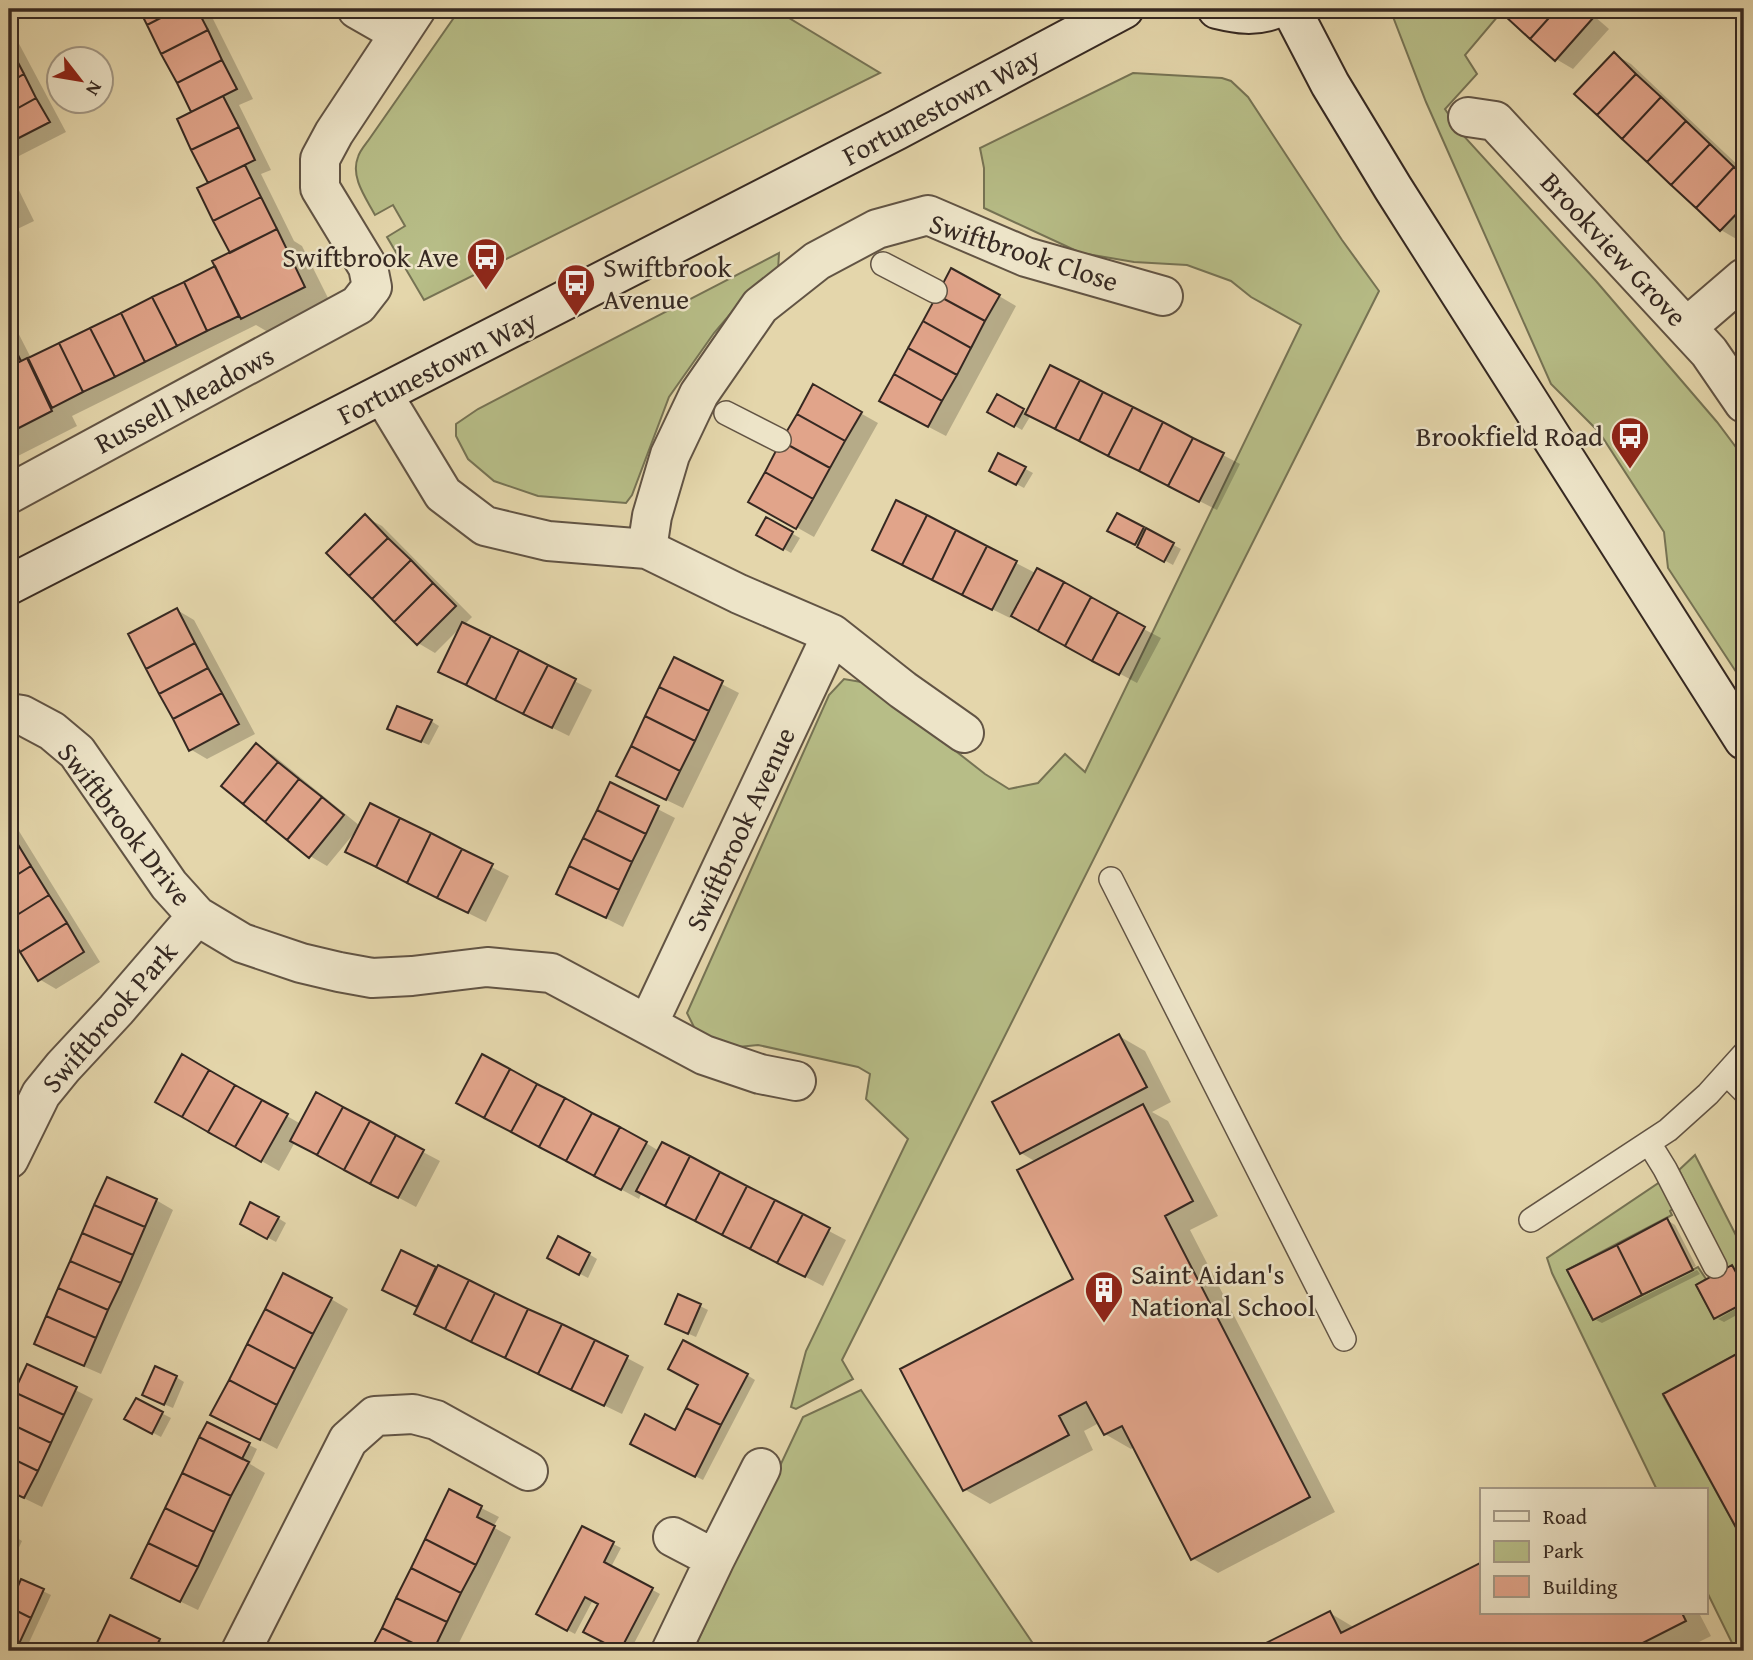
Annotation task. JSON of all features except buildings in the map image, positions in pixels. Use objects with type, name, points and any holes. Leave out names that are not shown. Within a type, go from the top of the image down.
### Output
[{"type":"street","points":[[358,9],[408,21]]},
{"type":"street","name":"Fortunestown Way","points":[[9,585],[897,130],[1124,9]]},
{"type":"street","points":[[1217,9],[1240,15],[1265,13],[1275,9]]},
{"type":"street","points":[[1291,9],[1330,84],[1394,188],[1744,740]]},
{"type":"street","name":"Russell Meadows","points":[[9,494],[358,305],[372,287],[368,267],[320,188],[320,159],[334,133],[408,21]]},
{"type":"street","name":"Brookview Grove","points":[[1468,117],[1495,121],[1687,327],[1709,352],[1744,403]]},
{"type":"street","name":"Swiftbrook Close","points":[[647,549],[652,516],[670,455],[699,394],[760,306],[817,261],[877,229],[928,215],[1026,257],[1163,296]]},
{"type":"street","points":[[1687,327],[1744,278]]},
{"type":"street","points":[[383,395],[443,494],[485,526],[548,541],[647,549],[832,634],[903,690],[964,733]]},
{"type":"street","name":"Swiftbrook Avenue","points":[[648,1024],[832,634]]},
{"type":"street","name":"Swiftbrook Drive","points":[[9,713],[22,715],[52,731],[77,752],[169,885],[197,916],[242,943],[288,959],[363,977],[412,976],[487,967],[551,974],[704,1055],[761,1074],[796,1081]]},
{"type":"street","name":"Swiftbrook Park","points":[[9,1160],[41,1094],[197,916]]},
{"type":"street","points":[[241,1651],[348,1440],[375,1416],[413,1414],[436,1420],[527,1471]]},
{"type":"street","points":[[671,1651],[761,1468]]},
{"type":"street","points":[[673,1537],[715,1559]]},
{"type":"lane","points":[[883,264],[935,291]]},
{"type":"lane","points":[[726,413],[779,440]]},
{"type":"lane","points":[[1111,879],[1344,1339]]},
{"type":"lane","points":[[1531,1220],[1668,1130],[1744,1055]]},
{"type":"lane","points":[[1727,1074],[1744,1091]]},
{"type":"lane","points":[[1649,1143],[1715,1266]]},
{"type":"green space","points":[[460,9],[774,9],[880,73],[424,300],[387,237],[405,226],[393,205],[375,215],[357,180],[356,165],[362,149]]},
{"type":"green space","points":[[1390,9],[1504,9],[1465,55],[1477,74],[1445,109],[1461,133],[1596,281],[1717,422],[1744,458],[1744,684],[1668,568],[1664,532],[1599,432],[1551,384],[1426,102]]},
{"type":"green space","points":[[1133,73],[1222,78],[1231,81],[1248,97],[1342,240],[1379,291],[842,1360],[853,1379],[796,1409],[791,1407],[806,1351],[908,1139],[866,1099],[870,1074],[858,1067],[758,1045],[728,1048],[698,1035],[687,1013],[829,695],[844,679],[867,683],[985,774],[1009,789],[1038,783],[1065,754],[1085,772],[1301,325],[1251,297],[1231,281],[1187,265],[1134,262],[1081,253],[984,208],[984,168],[980,148]]},
{"type":"green space","points":[[779,253],[778,271],[754,286],[714,333],[669,397],[632,495],[626,503],[538,496],[494,481],[468,459],[456,436],[456,424],[478,409]]},
{"type":"green space","points":[[1695,1155],[1744,1251],[1744,1301],[1679,1170]]},
{"type":"green space","points":[[1660,1182],[1675,1207],[1670,1211],[1672,1215],[1567,1270],[1593,1320],[1698,1267],[1706,1279],[1696,1285],[1714,1318],[1744,1303],[1744,1350],[1663,1395],[1739,1533],[1744,1531],[1744,1651],[1736,1651],[1708,1594],[1708,1488],[1656,1488],[1547,1258]]},
{"type":"green space","points":[[861,1390],[1038,1651],[693,1651],[803,1417]]},
{"type":"place","name":"Swiftbrook Ave","points":[[486,291]]},
{"type":"place","name":"Swiftbrook Avenue","points":[[576,317]]},
{"type":"place","name":"Brookfield Road","points":[[1630,470]]},
{"type":"place","name":"Saint Aidan's National School","points":[[1104,1324]]}]
